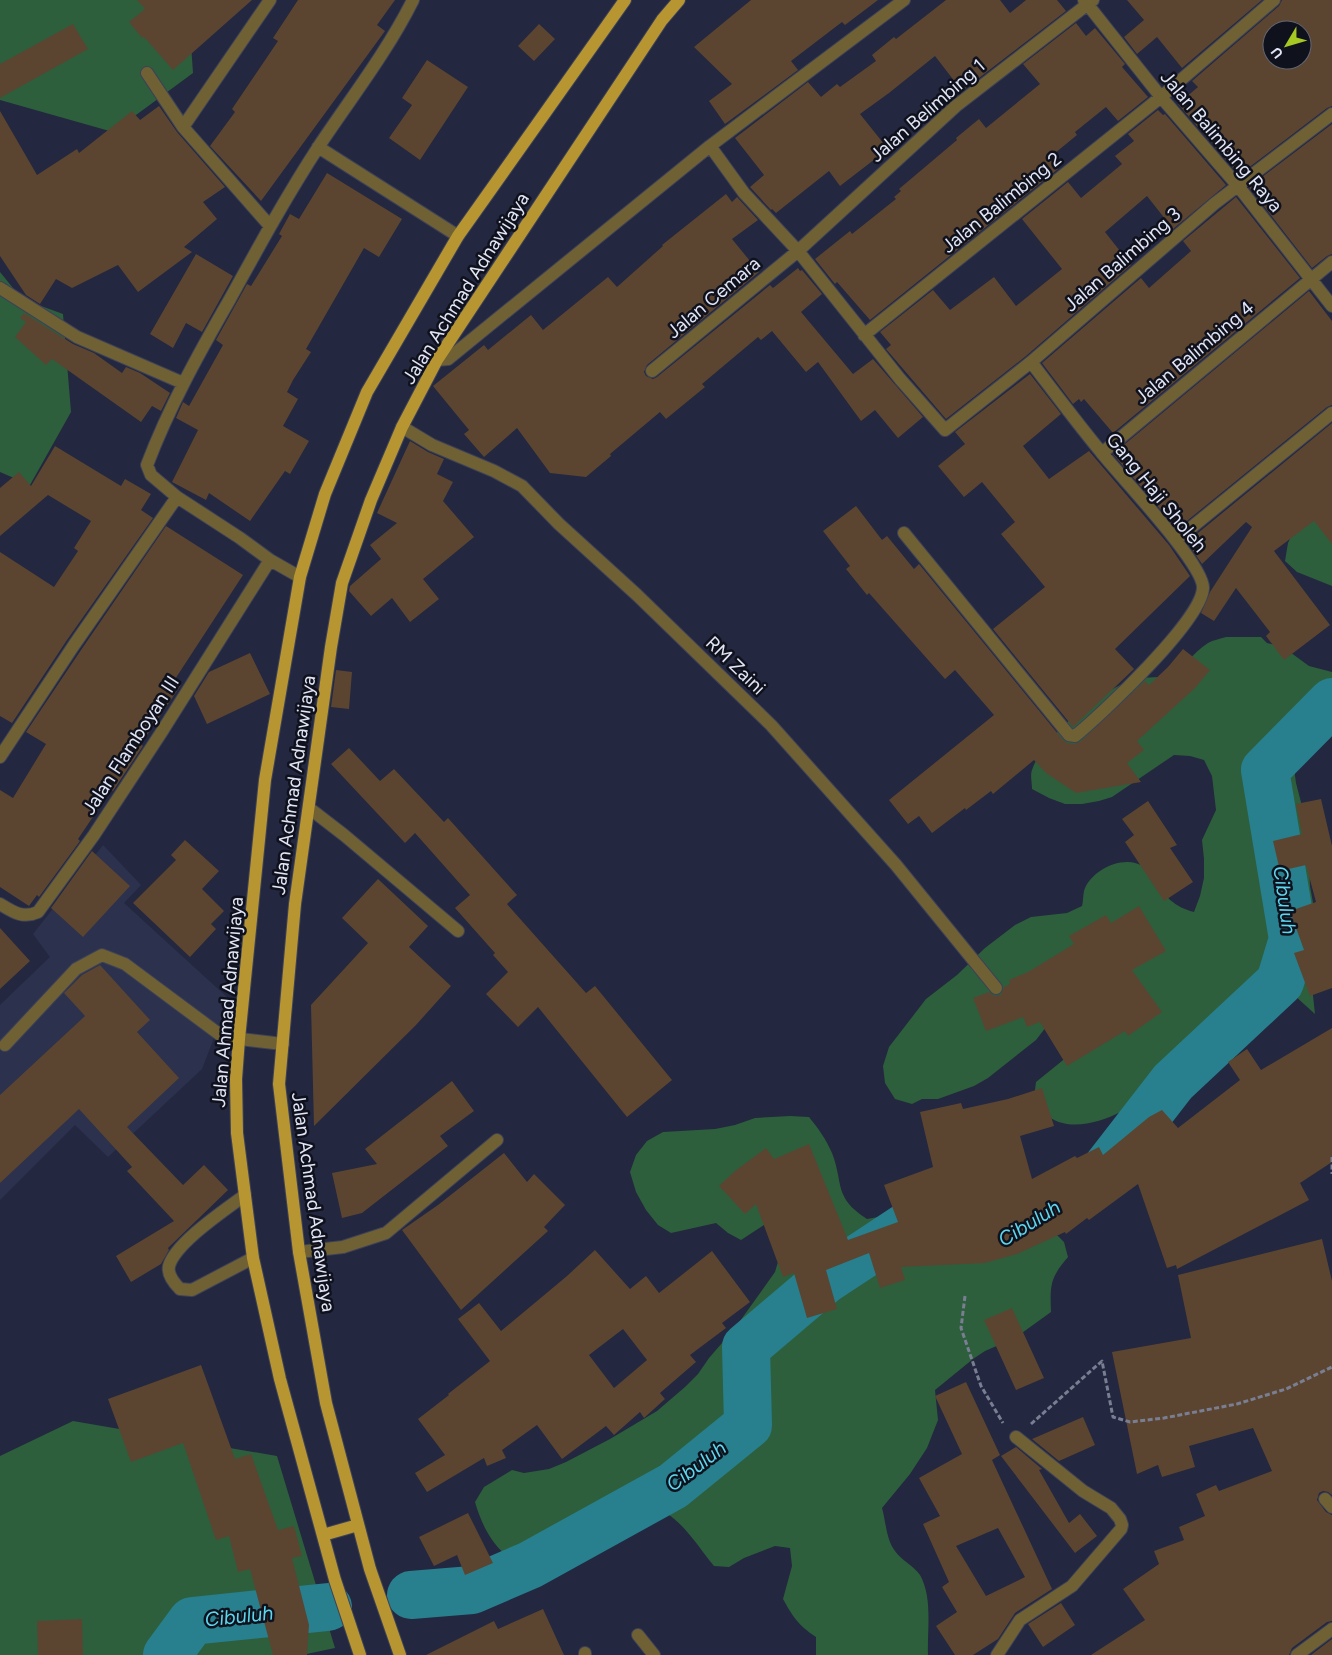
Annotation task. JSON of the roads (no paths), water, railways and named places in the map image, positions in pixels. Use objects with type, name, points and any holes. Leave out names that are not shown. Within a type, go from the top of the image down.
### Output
[{"type":"main road","name":"Jalan Achmad Adnawijaya","points":[[265,780],[300,577],[325,494],[367,392],[458,236],[624,0]]},
{"type":"main road","name":"Jalan Achmad Adnawijaya","points":[[400,1655],[370,1568],[326,1403],[299,1252],[278,1084],[295,904],[342,583],[371,500],[402,427],[437,360],[662,20],[679,0]]},
{"type":"main road","name":"Jalan Ahmad Adnawijaya","points":[[252,1258],[237,1134],[236,1079],[265,780]]},
{"type":"main road","points":[[252,1258],[280,1379],[335,1580],[360,1655]]},
{"type":"main road","points":[[323,1535],[358,1525]]},
{"type":"street","points":[[183,127],[270,0]]},
{"type":"street","points":[[300,577],[270,560],[177,497],[151,475],[147,465],[156,439],[183,384],[270,226],[318,147],[398,31],[413,0]]},
{"type":"street","points":[[437,360],[448,359],[710,146],[904,0]]},
{"type":"street","name":"Jalan Balimbing 2","points":[[864,335],[1161,97],[1274,0]]},
{"type":"street","name":"Jalan Balimbing Raya","points":[[1088,2],[1161,97],[1238,186],[1332,306]]},
{"type":"street","name":"Jalan Belimbing 1","points":[[798,251],[956,106],[1088,2]]},
{"type":"street","points":[[147,73],[183,127],[270,226]]},
{"type":"street","name":"Jalan Balimbing 3","points":[[864,335],[945,430],[1031,362],[1214,204],[1332,114]]},
{"type":"street","points":[[710,146],[744,193],[798,251],[864,335]]},
{"type":"street","points":[[318,147],[458,236]]},
{"type":"street","name":"Jalan Cemara","points":[[652,371],[798,251]]},
{"type":"street","name":"Jalan Balimbing 4","points":[[1102,453],[1332,262]]},
{"type":"street","points":[[0,288],[77,337],[183,384]]},
{"type":"street","name":"Gang Haji Sholeh","points":[[904,533],[1069,735],[1075,736],[1096,719],[1158,656],[1184,624],[1201,601],[1204,586],[1198,573],[1176,540],[1102,453],[1031,362]]},
{"type":"street","points":[[1176,540],[1332,413]]},
{"type":"street","name":"RM Zaini","points":[[402,427],[432,445],[494,471],[522,486],[559,524],[637,595],[771,724],[896,864],[996,988]]},
{"type":"street","points":[[0,757],[74,645],[177,497]]},
{"type":"street","name":"Jalan Flamboyan III","points":[[0,904],[21,916],[31,916],[38,912],[120,796],[270,560]]},
{"type":"street","points":[[309,808],[458,930]]},
{"type":"street","points":[[5,1044],[76,969],[102,955],[125,964],[223,1037],[283,1044]]},
{"type":"street","points":[[299,1252],[343,1247],[386,1233],[497,1140]]},
{"type":"street","points":[[245,1195],[186,1241],[168,1267],[172,1280],[180,1289],[192,1290],[252,1258]]},
{"type":"street","points":[[997,1655],[1020,1620],[1072,1586],[1121,1529],[1122,1525],[1117,1514],[1111,1508],[1083,1491],[1016,1437]]},
{"type":"street","points":[[1297,1655],[1332,1630]]},
{"type":"street","points":[[638,1634],[654,1655]]},
{"type":"waterway","name":"Cibuluh","points":[[1101,1175],[1173,1082],[1280,982],[1293,939],[1265,770],[1332,702]]},
{"type":"waterway","name":"Cibuluh","points":[[411,1595],[472,1590],[530,1565],[673,1486],[748,1425],[746,1347],[825,1280],[916,1220]]},
{"type":"waterway","name":"Cibuluh","points":[[167,1655],[192,1621],[328,1607]]}]
